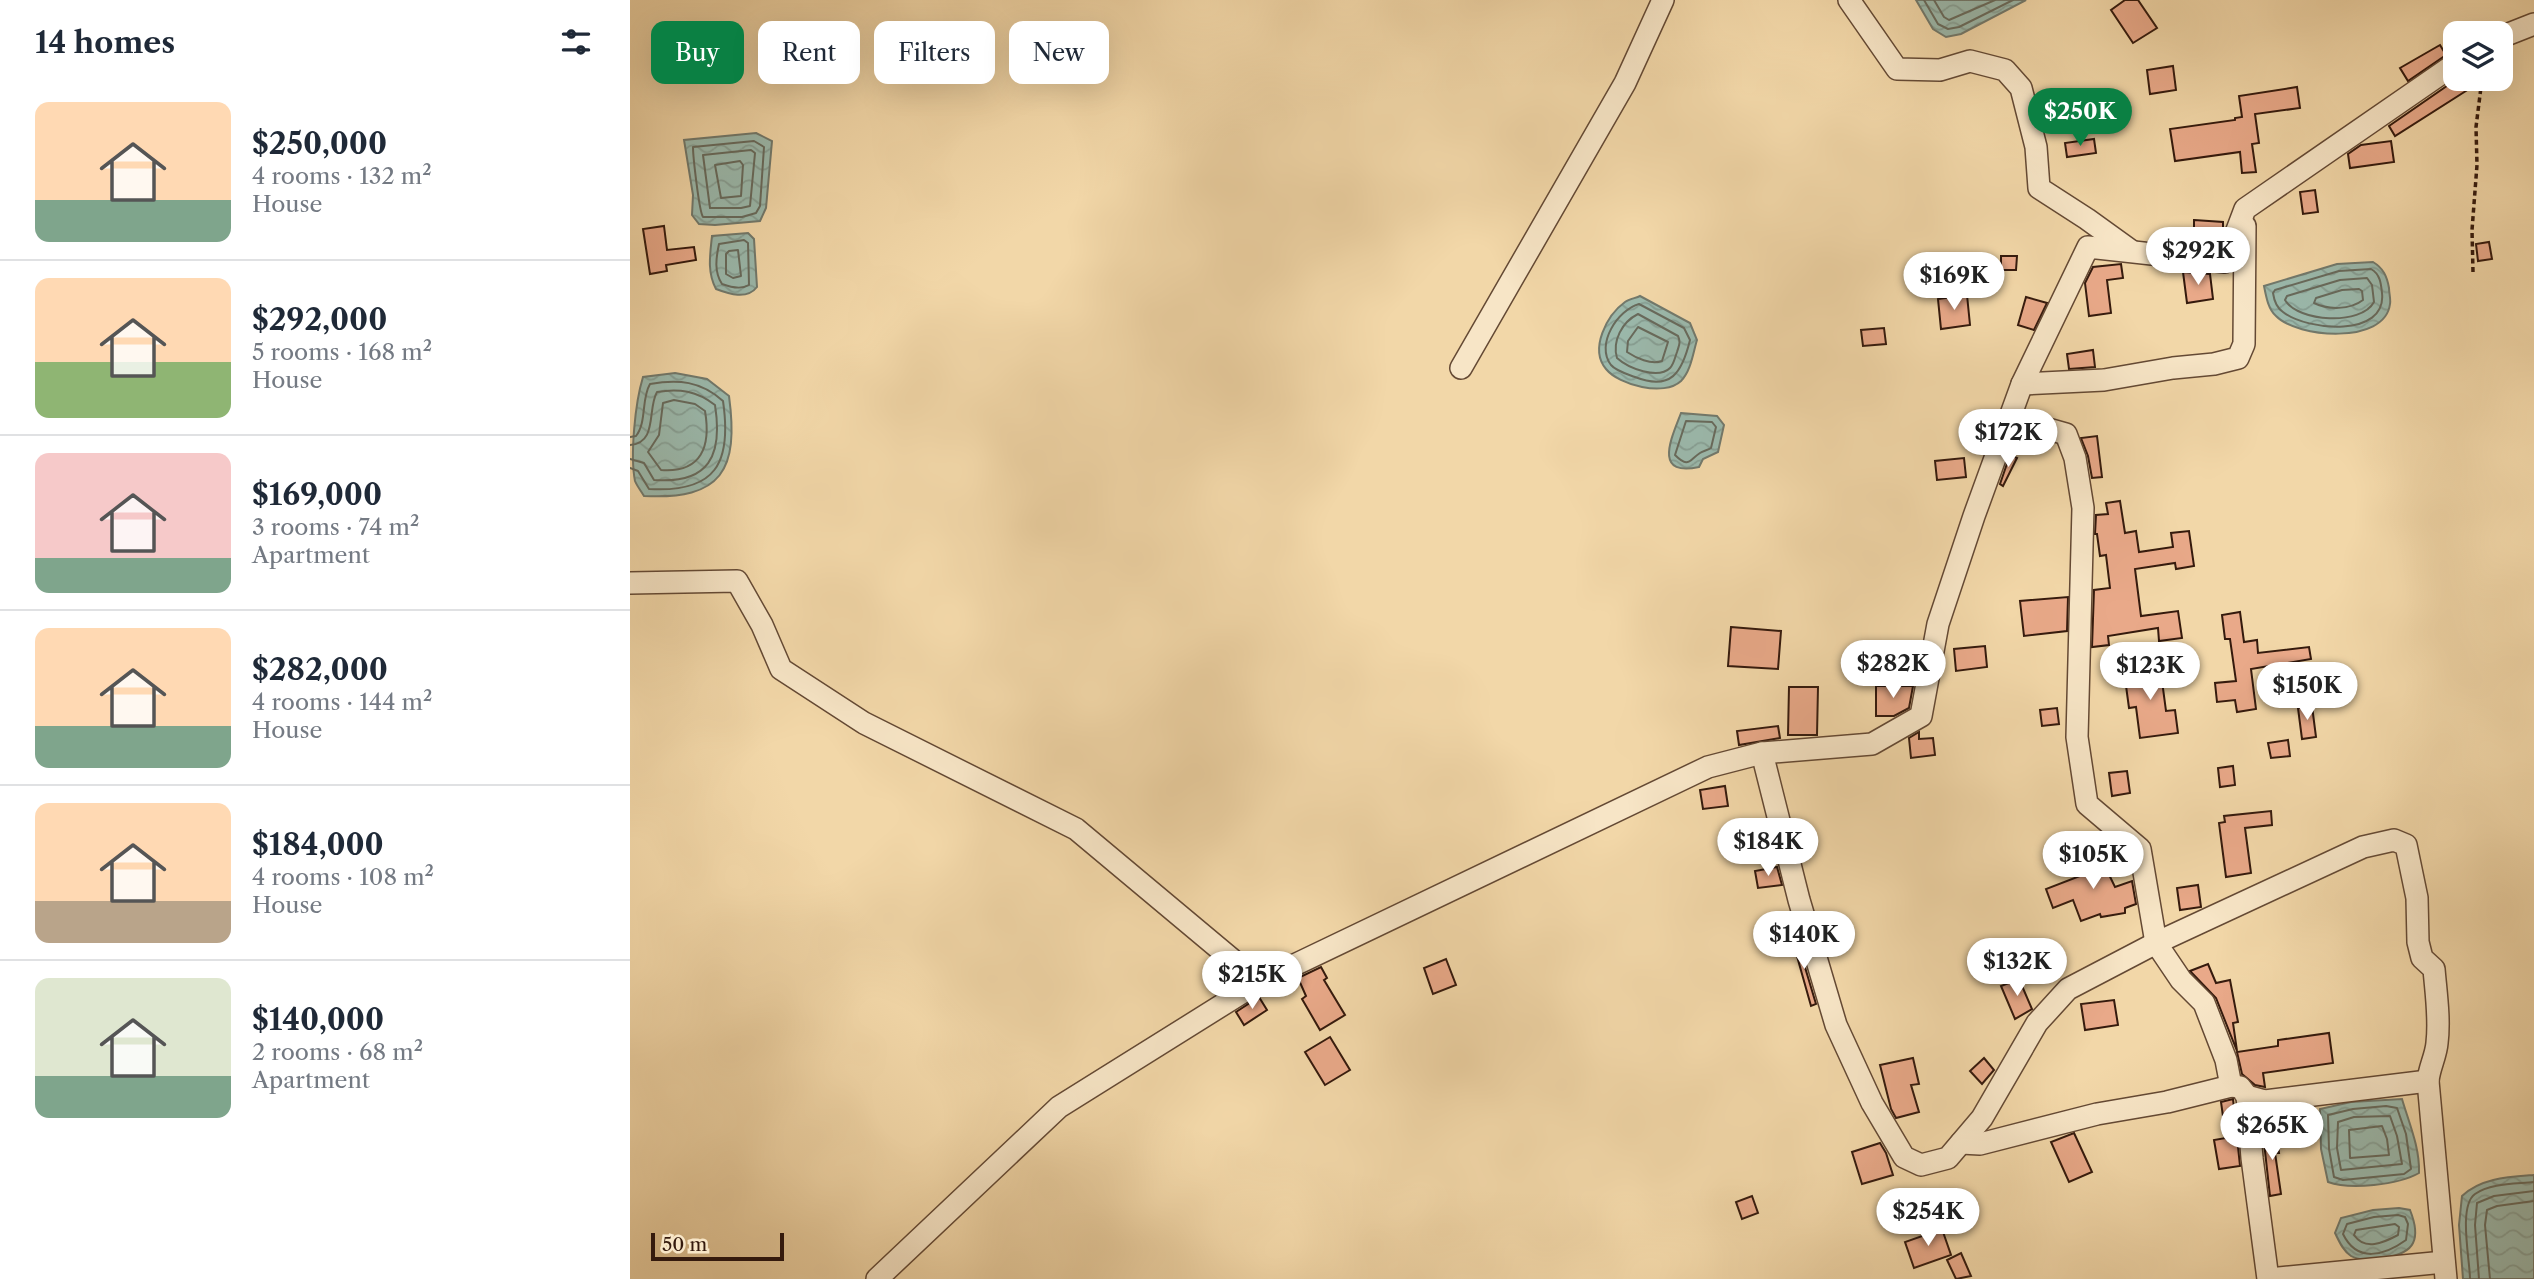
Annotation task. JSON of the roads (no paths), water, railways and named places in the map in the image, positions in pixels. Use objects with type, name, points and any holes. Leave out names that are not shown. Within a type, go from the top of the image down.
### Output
[{"type":"street","points":[[1461,368],[1625,83],[1663,0]]},
{"type":"street","points":[[1849,0],[1897,69],[1940,70],[1970,61],[2005,70],[2021,88],[2036,147],[2039,188],[2133,252]]},
{"type":"street","points":[[2513,32],[2534,24]]},
{"type":"street","points":[[877,1279],[1059,1107],[1259,982],[1708,767],[1762,753],[1872,744],[1921,716],[1938,624],[2009,418],[2022,384],[2088,247],[2225,262],[2245,209],[2443,72]]},
{"type":"street","points":[[2022,384],[2104,380],[2238,358],[2244,344],[2245,209]]},
{"type":"street","points":[[1762,753],[1799,900],[1836,1025],[1872,1103],[1904,1157],[1921,1165],[1948,1158],[1982,1118],[2036,1023],[2068,989],[2156,943],[2362,847],[2394,840],[2406,845],[2417,898],[2418,942],[2422,958],[2434,969],[2439,1026],[2437,1047],[2430,1065],[2428,1081],[2445,1270],[2268,1279],[2252,1158],[2239,1091],[2204,1003],[2181,980],[2156,943],[2140,849],[2087,804],[2077,737],[2082,508],[2075,458],[2066,434],[2009,418]]},
{"type":"street","points":[[630,583],[737,581],[762,625],[781,669],[864,723],[1076,829],[1259,982]]},
{"type":"street","points":[[1961,1143],[1980,1144],[2097,1114],[2239,1091],[2265,1101],[2428,1081]]},
{"type":"water","points":[[1916,0],[2026,0],[1961,34],[1946,37],[1933,29]]},
{"type":"water","points":[[756,133],[772,141],[766,208],[760,221],[699,224],[692,215],[693,195],[684,140]]},
{"type":"water","points":[[748,233],[754,239],[757,287],[743,295],[716,289],[710,270],[712,236]]},
{"type":"water","points":[[2373,262],[2386,276],[2390,304],[2385,317],[2373,326],[2357,332],[2320,333],[2287,323],[2276,316],[2269,306],[2264,286],[2337,264]]},
{"type":"water","points":[[1640,296],[1690,323],[1697,340],[1687,372],[1681,381],[1673,386],[1653,388],[1631,384],[1612,375],[1601,361],[1599,352],[1602,333],[1612,315],[1625,302]]},
{"type":"water","points":[[675,373],[707,379],[729,396],[731,443],[727,461],[720,475],[708,486],[670,496],[644,496],[635,481],[633,458],[640,388],[643,377]]},
{"type":"water","points":[[1681,413],[1717,416],[1724,425],[1718,452],[1703,459],[1699,467],[1684,469],[1670,461],[1670,443]]},
{"type":"water","points":[[2402,1099],[2416,1145],[2419,1173],[2399,1181],[2374,1185],[2349,1186],[2328,1182],[2321,1149],[2320,1109],[2351,1102]]},
{"type":"water","points":[[2534,1175],[2534,1279],[2463,1279],[2459,1225],[2462,1196],[2486,1182]]},
{"type":"water","points":[[2373,1210],[2410,1210],[2414,1222],[2414,1239],[2409,1248],[2394,1256],[2374,1259],[2357,1258],[2343,1249],[2335,1233],[2341,1218]]}]
